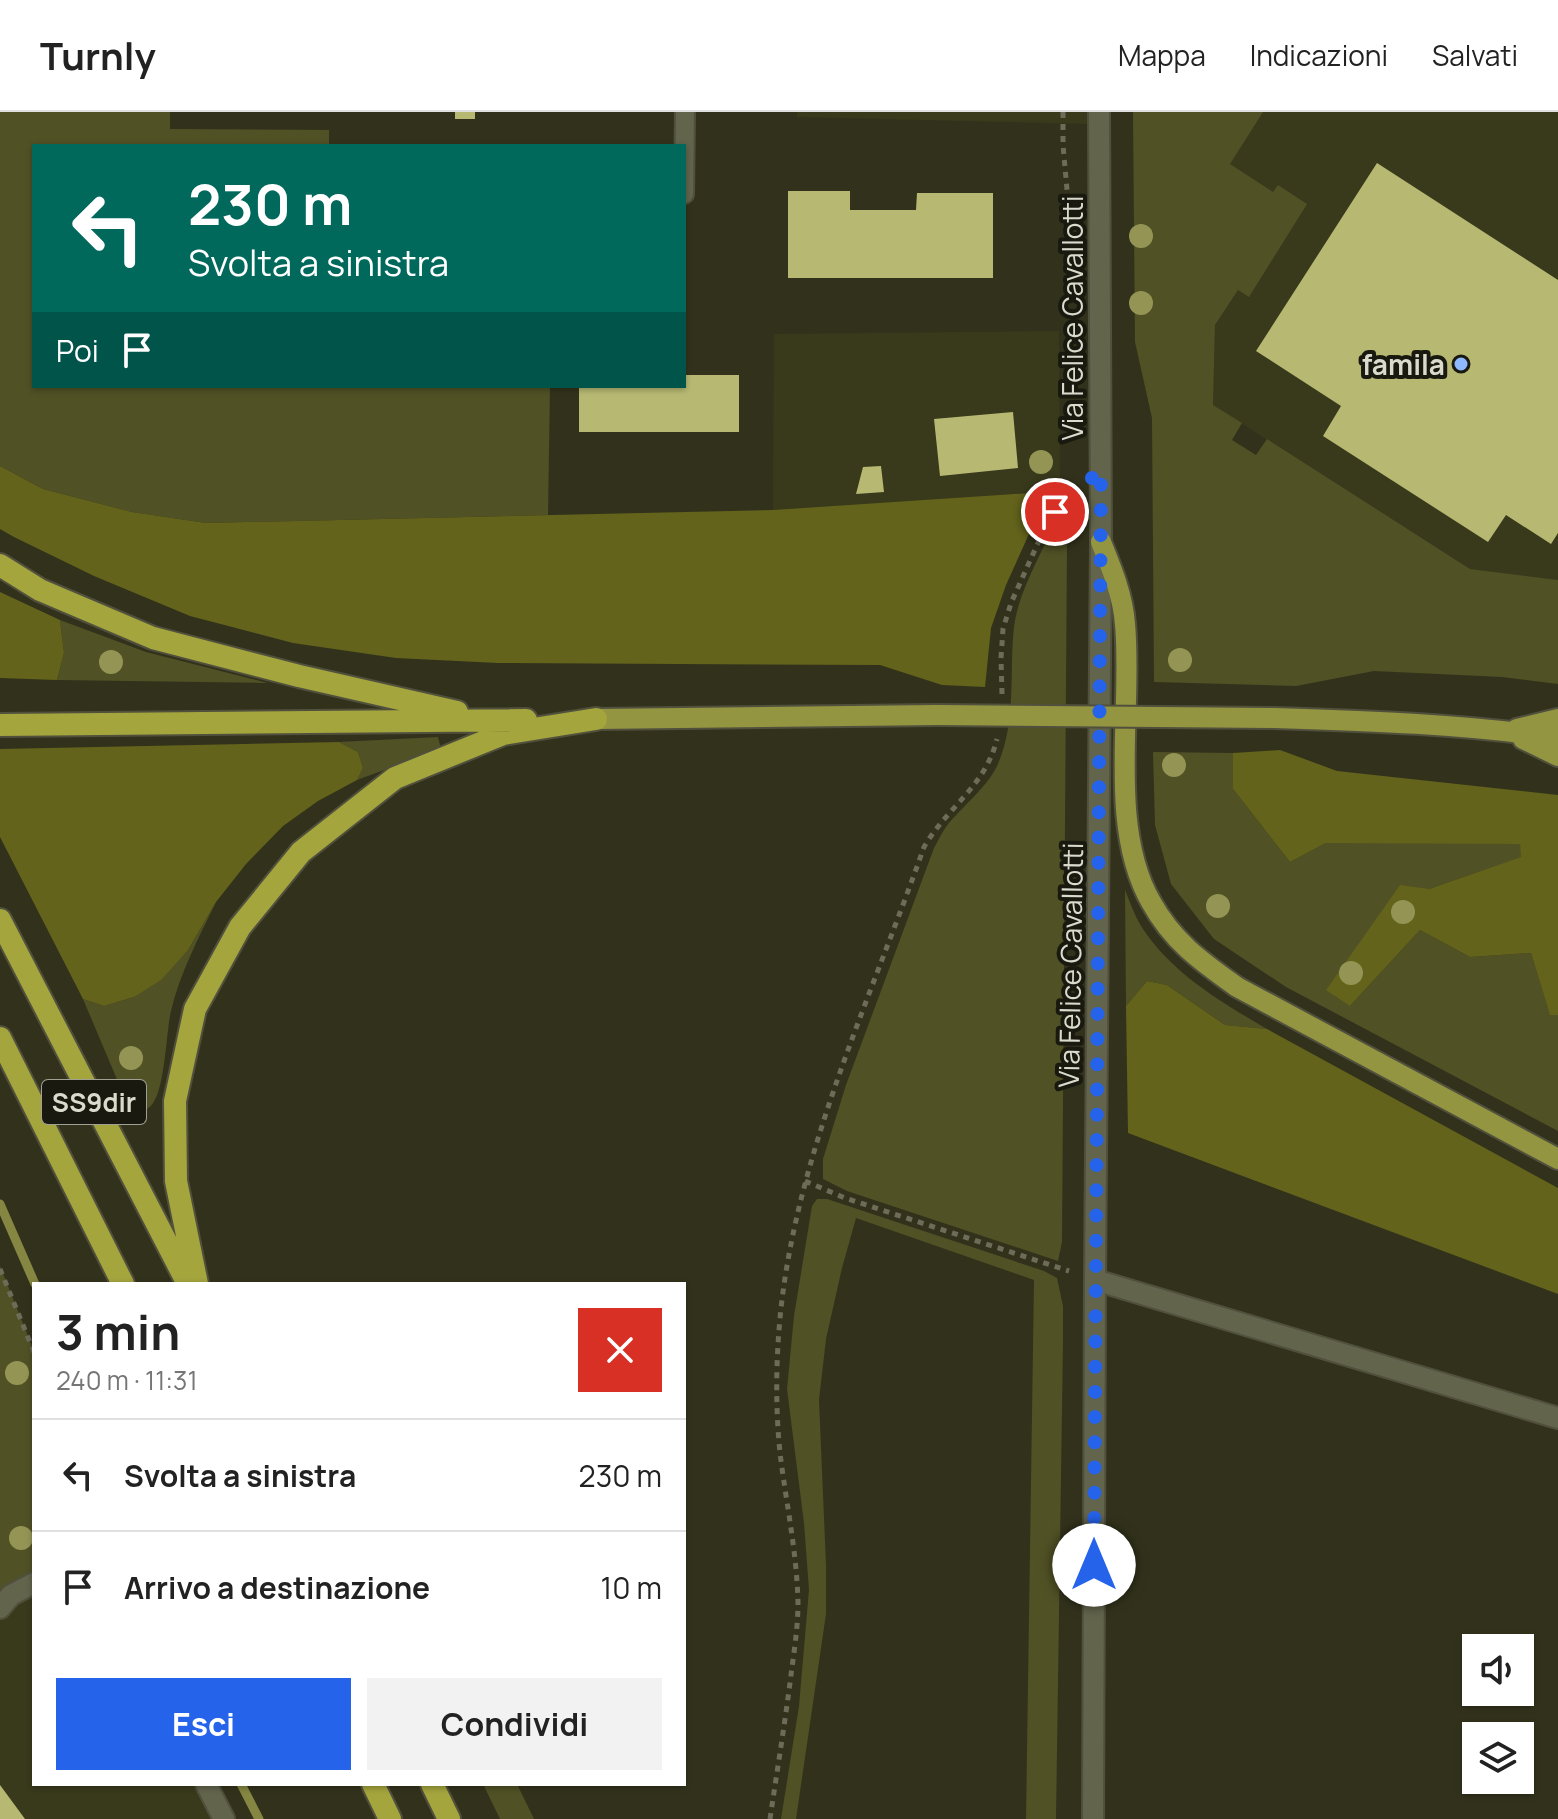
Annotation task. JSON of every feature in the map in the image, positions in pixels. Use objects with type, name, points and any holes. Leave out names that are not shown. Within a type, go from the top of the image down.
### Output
[{"type":"highway","points":[[0,565],[40,590],[153,638],[299,676],[493,720]]},
{"type":"highway","points":[[0,725],[596,719]]},
{"type":"highway","points":[[197,1282],[176,1181],[175,1101],[195,1009],[240,927],[301,852],[395,778],[503,734],[596,719]]},
{"type":"highway","name":"SS9dir","points":[[0,920],[187,1282]]},
{"type":"highway","name":"SS9dir","points":[[0,1038],[122,1282]]},
{"type":"highway","points":[[374,1786],[390,1819]]},
{"type":"highway","points":[[433,1786],[449,1819]]},
{"type":"main road","points":[[1101,542],[1117,584],[1125,622],[1126,800],[1130,837],[1138,873],[1150,902],[1173,935],[1196,958],[1237,987],[1558,1159]]},
{"type":"main road","points":[[596,719],[937,715],[1274,718],[1421,723],[1558,738]]},
{"type":"main road","points":[[1509,731],[1558,719]]},
{"type":"main road","points":[[1509,731],[1558,756]]},
{"type":"street","name":"Via Felice Cavallotti","points":[[1093,1819],[1101,542],[1099,112]]},
{"type":"street","points":[[1095,1280],[1558,1418]]},
{"type":"street","points":[[0,1608],[11,1595],[32,1584]]},
{"type":"street","points":[[207,1786],[224,1819]]},
{"type":"lane","points":[[685,112],[685,144]]},
{"type":"path","points":[[1003,701],[1003,629],[1011,603],[1055,512],[1069,496],[1101,471]]},
{"type":"path","points":[[770,1819],[798,1603],[775,1382],[790,1247],[805,1181],[829,1104],[924,847],[934,830],[988,767],[999,729]]},
{"type":"path","points":[[805,1181],[845,1198],[1095,1280]]},
{"type":"path","points":[[0,1269],[32,1347]]},
{"type":"shaded area","points":[[0,112],[170,112],[170,129],[329,130],[329,144],[32,144],[32,388],[550,388],[548,515],[206,523],[132,512],[43,489],[0,466]]},
{"type":"shaded area","points":[[797,112],[1094,112],[1093,124],[797,117]]},
{"type":"shaded area","points":[[1133,112],[1263,112],[1230,164],[1273,192],[1278,185],[1307,204],[1249,297],[1238,290],[1215,325],[1213,405],[1242,423],[1232,440],[1256,455],[1267,439],[1470,569],[1558,580],[1558,684],[1502,677],[1374,671],[1296,686],[1154,682],[1152,418],[1135,342]]},
{"type":"shaded area","points":[[1199,112],[1558,112],[1558,580],[1470,569],[1213,405],[1215,325],[1238,290],[1248,296],[1273,192],[1184,135]]},
{"type":"shaded area","points":[[1059,331],[1060,491],[773,510],[774,334]]},
{"type":"shaded area","points":[[0,466],[43,489],[132,512],[206,523],[773,510],[1060,491],[1029,534],[1006,585],[991,628],[985,687],[942,685],[880,665],[498,663],[396,658],[293,643],[190,616],[94,576],[0,529]]},
{"type":"shaded area","points":[[1056,530],[1064,534],[1067,544],[1062,1242],[1058,1261],[847,1191],[823,1179],[823,1159],[846,1085],[934,848],[946,827],[992,775],[1003,750],[1010,715],[1016,615],[1033,568],[1049,535]]},
{"type":"shaded area","points":[[0,592],[60,620],[64,653],[57,680],[0,678]]},
{"type":"shaded area","points":[[60,620],[146,652],[268,683],[57,680],[64,653]]},
{"type":"shaded area","points":[[438,737],[441,749],[357,780],[363,768],[358,752],[339,742]]},
{"type":"shaded area","points":[[339,742],[358,752],[363,768],[357,780],[318,801],[283,826],[246,864],[216,902],[188,950],[161,980],[134,997],[104,1006],[83,999],[0,837],[0,749]]},
{"type":"shaded area","points":[[1280,750],[1337,771],[1558,795],[1558,1015],[1550,1015],[1531,953],[1470,957],[1420,930],[1350,1006],[1326,990],[1400,885],[1429,889],[1521,857],[1520,844],[1326,843],[1290,862],[1233,789],[1233,753]]},
{"type":"shaded area","points":[[1153,752],[1233,753],[1233,789],[1290,862],[1326,843],[1520,843],[1522,857],[1429,889],[1350,1006],[1420,930],[1470,957],[1531,953],[1550,1014],[1558,1015],[1558,1131],[1286,987],[1214,939],[1171,884],[1155,825]]},
{"type":"shaded area","points":[[1125,890],[1143,929],[1169,960],[1215,997],[1267,1029],[1225,1025],[1167,985],[1147,981],[1126,1006]]},
{"type":"shaded area","points":[[216,902],[179,983],[169,1021],[163,1073],[157,1095],[147,1109],[137,1109],[127,1103],[83,999],[104,1006],[134,997],[188,950]]},
{"type":"shaded area","points":[[1147,981],[1167,985],[1225,1025],[1267,1029],[1558,1188],[1558,1294],[1128,1133],[1126,1006]]},
{"type":"shaded area","points":[[817,1199],[827,1199],[1057,1278],[1063,1306],[1063,1341],[1056,1819],[1026,1819],[1034,1280],[856,1218],[826,1339],[819,1400],[826,1614],[796,1819],[781,1819],[799,1706],[809,1590],[787,1389],[794,1316],[812,1206]]},
{"type":"shaded area","points":[[0,1266],[32,1346],[32,1573],[11,1582],[0,1594]]},
{"type":"shaded area","points":[[32,1584],[32,1786],[207,1786],[224,1819],[0,1819],[0,1608]]},
{"type":"shaded area","points":[[484,1786],[518,1786],[534,1819],[500,1819]]},
{"type":"building","points":[[455,112],[475,112],[475,119],[455,119]]},
{"type":"building","points":[[1377,163],[1558,280],[1558,533],[1551,544],[1506,515],[1488,542],[1323,436],[1341,406],[1256,351]]},
{"type":"building","points":[[788,191],[850,191],[850,210],[916,210],[917,193],[993,193],[993,278],[788,278]]},
{"type":"building","points":[[686,375],[739,375],[739,432],[579,432],[579,388],[686,388]]},
{"type":"building","points":[[1013,412],[1018,468],[940,476],[934,419]]},
{"type":"building","points":[[881,466],[884,492],[856,494],[863,467]]},
{"type":"building","points":[[0,1785],[25,1819],[0,1819]]},
{"type":"waterway","points":[[0,1204],[34,1282]]},
{"type":"waterway","points":[[242,1786],[259,1819]]},
{"type":"place","name":"famila","points":[[1461,364]]},
{"type":"route","points":[[1055,512],[1069,496],[1101,471],[1094,1565]]}]
